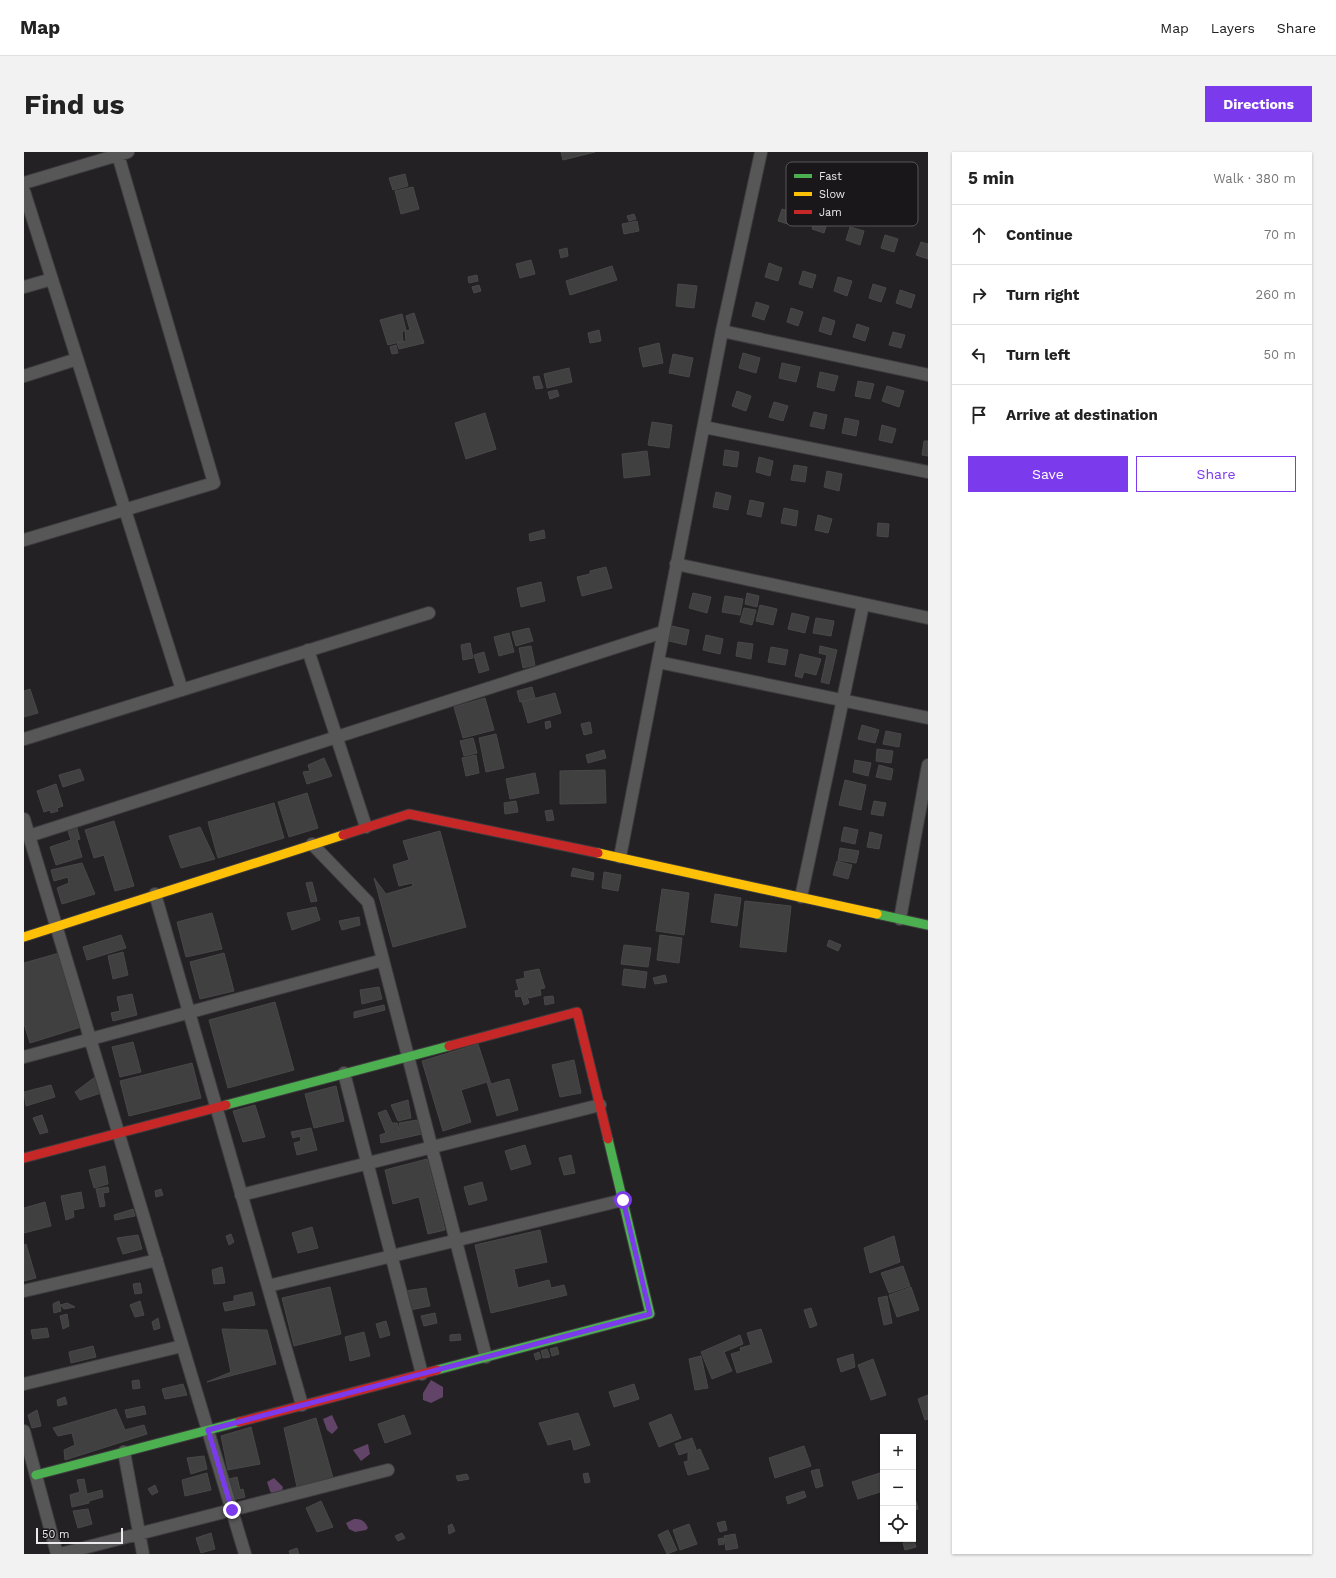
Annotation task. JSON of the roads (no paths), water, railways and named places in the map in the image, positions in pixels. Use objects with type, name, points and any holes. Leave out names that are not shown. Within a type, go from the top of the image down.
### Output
[{"type":"street","points":[[620,857],[722,330],[761,152]]},
{"type":"street","points":[[24,183],[123,154],[214,483],[24,540]]},
{"type":"street","points":[[24,191],[182,690]]},
{"type":"street","points":[[24,287],[52,279]]},
{"type":"street","points":[[722,330],[928,375]]},
{"type":"street","points":[[24,376],[77,359]]},
{"type":"street","points":[[704,427],[928,472]]},
{"type":"street","points":[[676,564],[928,618]]},
{"type":"street","points":[[801,897],[863,605]]},
{"type":"street","points":[[24,739],[429,613]]},
{"type":"street","points":[[29,836],[663,632]]},
{"type":"street","points":[[308,650],[366,827]]},
{"type":"street","points":[[658,662],[928,718]]},
{"type":"street","points":[[900,919],[928,765]]},
{"type":"street","points":[[24,936],[409,814],[620,857],[928,925]]},
{"type":"street","points":[[24,819],[245,1554]]},
{"type":"street","points":[[312,844],[368,902],[486,1357]]},
{"type":"street","points":[[155,894],[302,1405]]},
{"type":"street","points":[[24,1057],[383,960]]},
{"type":"street","points":[[24,1158],[577,1012],[650,1314],[36,1475]]},
{"type":"street","points":[[344,1073],[422,1374]]},
{"type":"street","points":[[241,1195],[600,1105]]},
{"type":"street","points":[[268,1286],[623,1200]]},
{"type":"street","points":[[24,1291],[157,1260]]},
{"type":"street","points":[[24,1384],[182,1346]]},
{"type":"street","points":[[24,1431],[57,1554]]},
{"type":"street","points":[[124,1452],[143,1554]]},
{"type":"street","points":[[60,1554],[388,1470]]}]
